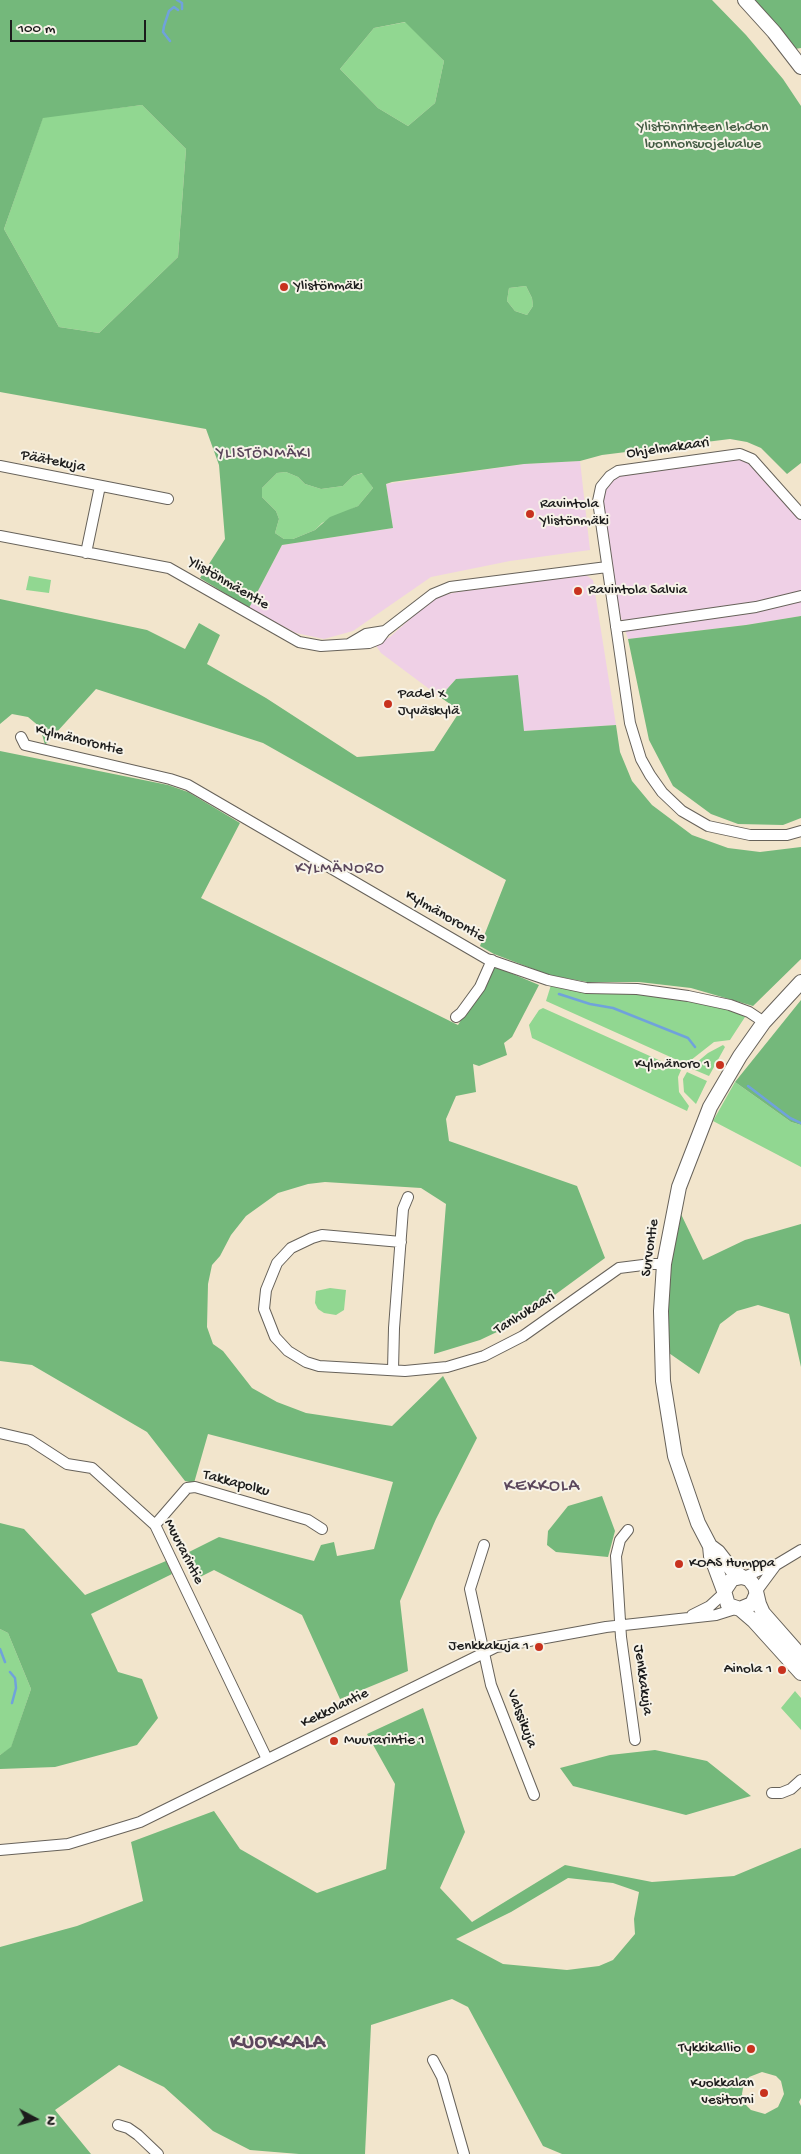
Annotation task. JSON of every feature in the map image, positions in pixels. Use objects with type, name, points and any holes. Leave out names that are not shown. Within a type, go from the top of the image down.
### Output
[{"type":"main road","points":[[745,0],[774,32],[801,67]]},
{"type":"main road","name":"Survontie","points":[[743,1577],[732,1570],[718,1552],[710,1546],[698,1523],[675,1456],[666,1405],[661,1344],[664,1264],[679,1187],[702,1125],[723,1082],[764,1022],[801,982]]},
{"type":"main road","name":"Survontie","points":[[710,1546],[710,1556],[724,1592]]},
{"type":"main road","points":[[801,1656],[764,1613],[752,1583],[743,1577],[728,1582],[724,1592],[728,1605],[754,1621],[801,1673]]},
{"type":"main road","points":[[737,1609],[752,1604],[756,1593]]},
{"type":"street","name":"Ohjelmakaari","points":[[801,514],[752,459],[740,454],[618,471],[610,476],[601,487],[598,501],[634,741],[650,775],[667,797],[682,811],[708,826],[732,833],[769,836],[801,831]]},
{"type":"street","name":"Päätekuja","points":[[0,466],[168,499]]},
{"type":"street","name":"Päätekuja","points":[[86,553],[100,486]]},
{"type":"street","name":"Ylistönmäentie","points":[[0,536],[169,568],[298,642],[321,646],[349,644],[366,634],[385,631],[433,594],[450,587],[607,567]]},
{"type":"street","points":[[616,627],[756,607],[801,596]]},
{"type":"street","name":"Kylmänorontie","points":[[21,738],[25,745],[170,779],[188,785],[492,960],[548,980],[586,988],[637,989],[709,1000],[749,1012],[764,1022]]},
{"type":"street","points":[[456,1017],[462,1013],[480,987],[492,960]]},
{"type":"street","points":[[393,1370],[394,1328],[403,1209],[408,1197]]},
{"type":"street","name":"Tanhukaari","points":[[401,1242],[333,1236],[312,1238],[291,1248],[277,1263],[266,1290],[264,1309],[274,1337],[288,1351],[306,1362],[319,1366],[393,1370],[447,1367],[484,1356],[523,1336],[619,1268],[664,1264]]},
{"type":"street","name":"Muurarintie","points":[[0,1433],[30,1440],[67,1464],[92,1468],[155,1525],[267,1759]]},
{"type":"street","name":"Takkapolku","points":[[155,1525],[187,1488],[195,1487],[308,1520],[322,1529]]},
{"type":"street","name":"Jenkkakuja","points":[[628,1530],[620,1540],[616,1556],[621,1625],[635,1740]]},
{"type":"street","name":"Valssikuja","points":[[484,1545],[470,1588],[483,1653],[492,1685],[534,1795]]},
{"type":"street","points":[[743,1577],[776,1565],[801,1550]]},
{"type":"street","points":[[756,1593],[776,1565]]},
{"type":"street","name":"Kekkolantie","points":[[689,1616],[710,1606],[724,1592]]},
{"type":"street","name":"Kekkolantie","points":[[0,1850],[68,1844],[140,1822],[496,1647],[621,1625],[689,1616],[716,1615],[737,1609]]},
{"type":"street","points":[[772,1793],[786,1791],[801,1780]]},
{"type":"street","points":[[433,2060],[442,2077],[464,2154]]},
{"type":"street","points":[[118,2125],[128,2128],[138,2135],[158,2154]]},
{"type":"shaded area","points":[[742,458],[751,464],[801,520],[801,616],[746,625],[628,639],[617,605],[603,502],[605,490],[613,480],[622,475]]},
{"type":"shaded area","points":[[580,461],[590,550],[510,561],[431,577],[353,631],[324,639],[296,633],[249,608],[282,545],[393,528],[386,484],[524,464]]},
{"type":"shaded area","points":[[586,575],[593,580],[616,725],[524,731],[456,679],[440,697],[381,653],[375,644],[390,637],[429,602],[440,596],[457,592]]},
{"type":"green space","name":"Ylistönrinteen lehdon luonnonsuojelualue","points":[[0,0],[712,0],[746,35],[783,79],[801,106],[801,463],[787,474],[761,448],[747,442],[730,439],[602,455],[580,461],[524,464],[392,482],[386,484],[393,528],[282,545],[249,608],[200,578],[225,539],[219,465],[206,429],[0,392]],"holes":[[[405,22],[444,61],[435,103],[408,126],[378,108],[340,69],[374,28]],[[142,105],[186,149],[178,257],[99,333],[59,327],[4,229],[43,118]],[[526,286],[532,298],[533,306],[527,315],[515,311],[507,301],[509,288]],[[286,472],[298,477],[305,484],[321,489],[343,486],[353,476],[362,473],[373,488],[358,506],[330,517],[315,530],[293,539],[284,539],[275,533],[279,519],[276,511],[262,497],[262,488],[277,473]]]},
{"type":"green space","points":[[755,0],[801,0],[801,48],[795,49]]},
{"type":"green space","points":[[406,22],[444,61],[435,103],[408,126],[378,108],[340,69],[374,28]]},
{"type":"green space","points":[[142,105],[186,149],[178,257],[99,333],[59,327],[4,229],[43,117]]},
{"type":"green space","points":[[526,286],[532,298],[533,306],[527,315],[515,311],[507,301],[509,288]]},
{"type":"green space","points":[[286,472],[298,477],[305,484],[321,489],[343,486],[353,476],[363,473],[373,488],[358,506],[322,523],[315,530],[293,539],[284,539],[275,533],[279,519],[276,511],[262,497],[262,488],[277,473]]},
{"type":"green space","points":[[29,576],[51,580],[49,593],[26,590]]},
{"type":"green space","points":[[0,599],[147,630],[185,649],[199,623],[220,635],[207,664],[266,698],[357,757],[434,751],[460,711],[440,697],[456,679],[518,675],[524,731],[616,725],[620,752],[632,781],[652,805],[692,835],[728,848],[760,852],[801,847],[801,959],[753,1006],[691,988],[639,982],[587,982],[549,975],[494,954],[480,946],[506,880],[263,743],[96,689],[45,745],[40,727],[28,717],[12,714],[0,724]]},
{"type":"green space","points":[[801,616],[801,818],[783,825],[738,824],[711,814],[673,786],[649,740],[628,639],[746,625]]},
{"type":"green space","points":[[0,751],[168,785],[188,792],[240,823],[201,898],[458,1025],[494,966],[539,985],[512,1037],[504,1043],[507,1055],[479,1066],[473,1064],[476,1092],[456,1096],[446,1119],[449,1141],[577,1186],[605,1258],[518,1322],[480,1340],[434,1354],[446,1204],[421,1188],[325,1182],[308,1184],[278,1193],[246,1216],[212,1265],[208,1284],[207,1327],[213,1344],[223,1351],[252,1388],[277,1402],[306,1413],[392,1426],[443,1376],[477,1438],[436,1519],[400,1601],[408,1671],[340,1699],[302,1615],[214,1570],[196,1579],[185,1554],[219,1537],[314,1561],[321,1545],[334,1542],[337,1556],[374,1549],[393,1482],[208,1434],[194,1483],[185,1481],[147,1432],[32,1365],[0,1361]]},
{"type":"green space","points":[[551,985],[688,1000],[729,1009],[745,1017],[730,1040],[714,1042],[686,1064],[546,1001]]},
{"type":"green space","points":[[801,1000],[801,1125],[791,1122],[735,1082]]},
{"type":"green space","points":[[543,1008],[681,1070],[678,1077],[679,1092],[689,1106],[687,1111],[532,1038],[529,1025],[539,1010]]},
{"type":"green space","points":[[723,1045],[725,1047],[709,1076],[690,1068],[708,1053]]},
{"type":"green space","points":[[687,1072],[707,1081],[696,1104],[684,1092],[683,1079]]},
{"type":"green space","points":[[735,1082],[791,1122],[801,1125],[801,1167],[713,1121]]},
{"type":"green space","points":[[680,1212],[703,1260],[745,1240],[801,1224],[801,1367],[789,1314],[758,1305],[737,1311],[720,1324],[699,1374],[666,1351],[671,1265]]},
{"type":"green space","points":[[330,1288],[346,1290],[344,1310],[336,1315],[324,1313],[318,1309],[315,1303],[316,1291]]},
{"type":"green space","points":[[602,1496],[615,1531],[608,1557],[556,1552],[547,1545],[548,1531],[568,1506]]},
{"type":"green space","points":[[0,1523],[24,1529],[85,1595],[166,1561],[172,1574],[91,1614],[118,1672],[142,1679],[158,1718],[137,1745],[55,1767],[0,1769],[0,1755],[11,1747],[31,1689],[8,1633],[0,1629]]},
{"type":"green space","points":[[0,1629],[8,1633],[31,1689],[11,1748],[0,1755]]},
{"type":"green space","points":[[795,1691],[801,1698],[801,1730],[781,1708]]},
{"type":"green space","points":[[423,1708],[465,1832],[440,1888],[472,1922],[565,1865],[652,1882],[734,1876],[801,1848],[801,2098],[799,2102],[801,2106],[801,2154],[562,2154],[543,2146],[468,2007],[452,1999],[371,2025],[365,2154],[299,2154],[250,2150],[213,2131],[164,2087],[119,2065],[55,2110],[91,2154],[0,2154],[0,1947],[77,1926],[143,1901],[131,1842],[214,1811],[240,1849],[317,1893],[386,1869],[395,1784],[367,1734]],"holes":[[[568,1878],[613,1883],[639,1892],[634,1919],[635,1934],[613,1960],[599,1966],[567,1970],[503,1964],[456,1939],[511,1912]],[[762,2072],[776,2076],[781,2081],[784,2094],[778,2107],[765,2114],[751,2110],[746,2105],[742,2094],[749,2077]]]},
{"type":"green space","points":[[655,1750],[707,1761],[751,1796],[686,1815],[573,1786],[560,1768],[610,1755]]},
{"type":"waterway","points":[[177,0],[182,3],[182,9]]},
{"type":"waterway","points":[[170,41],[163,32],[164,26],[169,11],[174,7],[178,10]]},
{"type":"waterway","points":[[559,994],[590,1004],[613,1008],[688,1038],[695,1047]]},
{"type":"waterway","points":[[748,1086],[790,1118],[801,1123]]},
{"type":"waterway","points":[[0,1649],[5,1662]]},
{"type":"waterway","points":[[10,1672],[15,1678],[16,1688],[12,1703]]},
{"type":"place","name":"Ylistönmäki","points":[[284,287]]},
{"type":"place","name":"Ravintola Ylistönmäki","points":[[530,514]]},
{"type":"place","name":"Ravintola Salvia","points":[[578,591]]},
{"type":"place","name":"Padel X Jyväskylä","points":[[388,704]]},
{"type":"place","name":"Kylmänoro 1","points":[[720,1065]]},
{"type":"place","name":"KOAS Humppa","points":[[679,1564]]},
{"type":"place","name":"Jenkkakuja 1","points":[[539,1647]]},
{"type":"place","name":"Ainola 1","points":[[782,1670]]},
{"type":"place","name":"Muurarintie 1","points":[[334,1741]]},
{"type":"place","name":"Tykkikallio","points":[[751,2049]]},
{"type":"place","name":"Kuokkalan vesitorni","points":[[764,2093]]},
{"type":"district","name":"YLISTÖNMÄKI","points":[[264,455]]},
{"type":"district","name":"KYLMÄNORO","points":[[340,870]]},
{"type":"district","name":"KEKKOLA","points":[[542,1487]]},
{"type":"district","name":"KUOKKALA","points":[[278,2044]]}]
